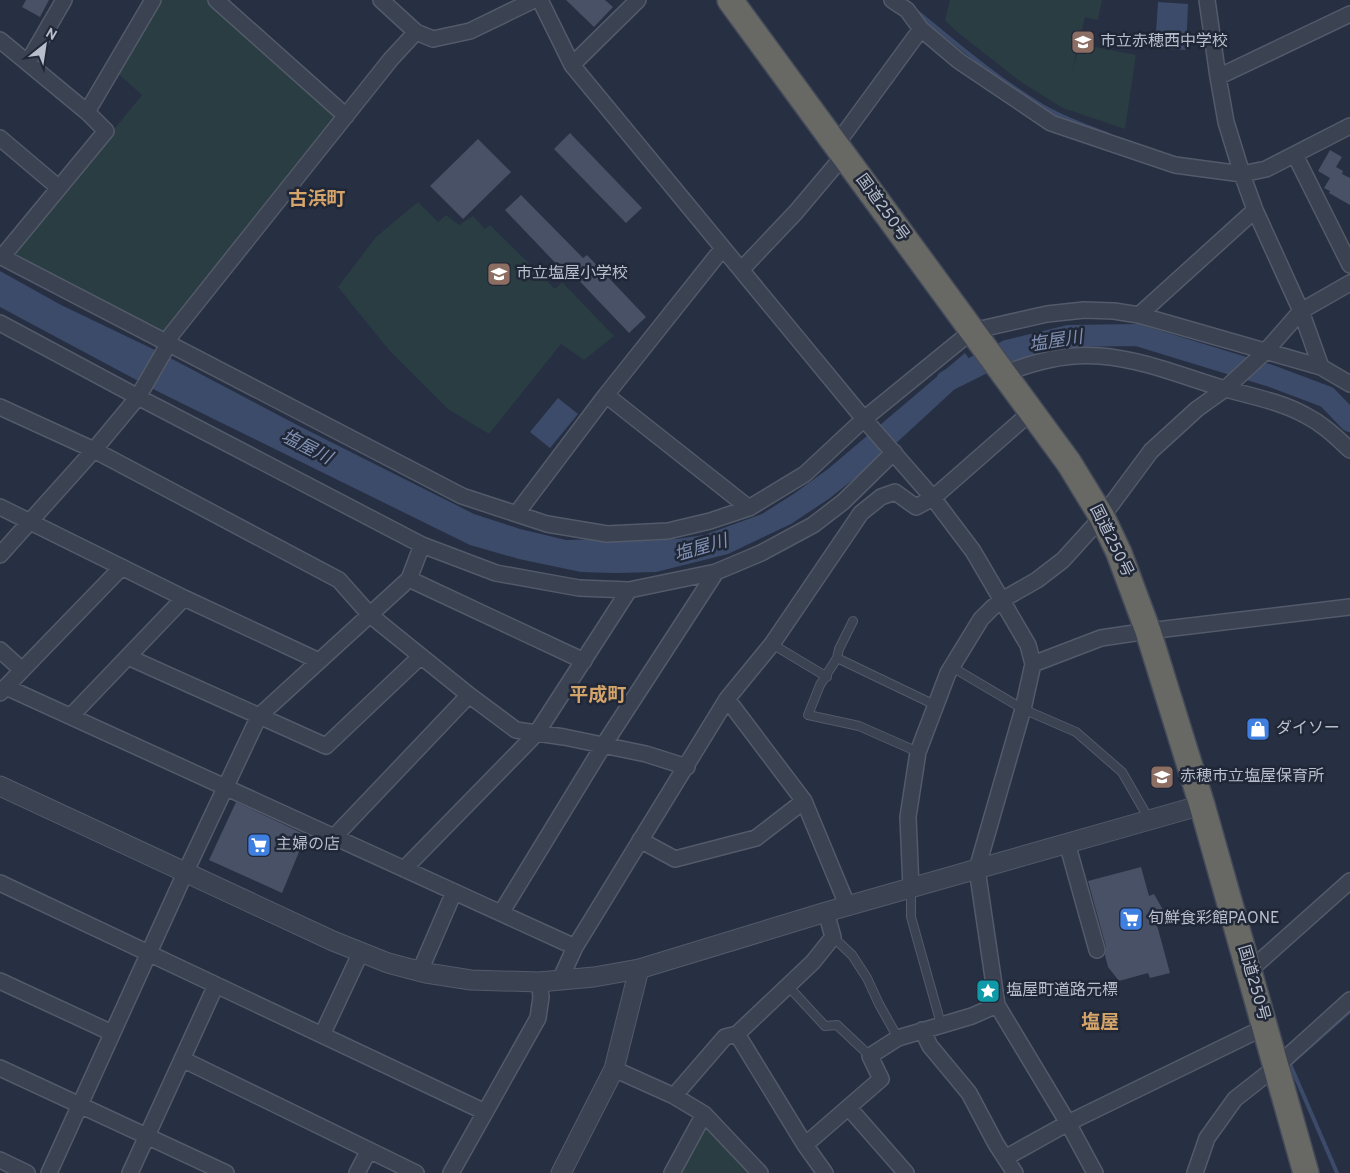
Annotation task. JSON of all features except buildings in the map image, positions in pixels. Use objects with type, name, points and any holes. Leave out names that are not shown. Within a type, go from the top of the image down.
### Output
[{"type":"highway","name":"国道250号","points":[[730,0],[1068,463],[1102,517],[1131,582],[1148,631],[1202,805],[1306,1173]]},
{"type":"street","points":[[28,62],[64,0]]},
{"type":"street","points":[[87,112],[152,0]]},
{"type":"street","points":[[216,0],[346,116]]},
{"type":"street","points":[[381,0],[399,6],[416,32],[433,39],[470,31],[534,0]]},
{"type":"street","points":[[540,0],[572,65],[864,419],[933,498],[973,551],[1028,645],[1033,664],[1023,709],[977,869],[997,1005],[1068,1123],[1095,1173]]},
{"type":"street","points":[[572,65],[638,0]]},
{"type":"street","points":[[892,0],[907,10],[921,29],[959,61],[1051,123],[1175,165],[1242,174],[1266,170],[1350,126]]},
{"type":"street","points":[[1207,0],[1226,122],[1242,174],[1255,210],[1301,311],[1322,367]]},
{"type":"street","points":[[1218,77],[1350,14]]},
{"type":"street","points":[[741,270],[796,212],[921,29]]},
{"type":"street","points":[[0,555],[94,450],[138,397],[169,343],[171,335],[391,59],[416,32]]},
{"type":"street","points":[[0,40],[87,112],[106,131],[1,257],[462,496],[547,524],[607,534],[668,531],[710,522],[749,508],[805,474],[864,419],[972,331],[1047,314],[1084,310],[1114,311],[1139,316],[1322,367],[1350,384]]},
{"type":"street","points":[[0,138],[59,188]]},
{"type":"street","points":[[1295,155],[1350,265]]},
{"type":"street","points":[[1139,316],[1255,210]]},
{"type":"street","points":[[516,513],[606,395],[723,248]]},
{"type":"street","points":[[911,888],[908,817],[918,752],[935,705],[952,667],[981,618],[1002,600],[1037,580],[1063,560],[1102,517],[1151,451],[1197,409],[1225,389],[1265,352],[1301,311],[1350,283]]},
{"type":"street","points":[[0,323],[422,545],[496,573],[579,588],[629,590],[716,572],[761,553],[813,525],[843,502],[894,452]]},
{"type":"street","points":[[1003,374],[1047,359],[1100,356],[1135,362],[1272,402],[1305,415],[1330,430],[1350,450]]},
{"type":"street","points":[[606,395],[749,508]]},
{"type":"street","points":[[0,407],[94,450],[339,580],[370,615],[469,695],[516,730],[564,737],[646,754],[687,767]]},
{"type":"street","points":[[560,980],[575,947],[728,699],[772,644],[861,513],[881,497],[895,492],[916,507],[933,498],[1031,412]]},
{"type":"street","points":[[0,507],[184,598],[319,661]]},
{"type":"street","points":[[49,1173],[148,953],[259,716],[409,580],[422,545]]},
{"type":"street","points":[[122,567],[3,690],[71,716],[575,947]]},
{"type":"street","points":[[501,913],[603,746],[716,572]]},
{"type":"street","points":[[409,580],[584,661]]},
{"type":"street","points":[[404,869],[536,734],[629,590]]},
{"type":"street","points":[[71,716],[184,598]]},
{"type":"street","points":[[1033,664],[1101,638],[1350,607]]},
{"type":"street","points":[[0,650],[22,670]]},
{"type":"street","points":[[128,657],[326,746],[421,656]]},
{"type":"street","points":[[334,837],[469,695]]},
{"type":"street","points":[[728,699],[804,801],[848,906]]},
{"type":"street","points":[[0,786],[333,941],[388,963],[471,980],[539,982],[594,977],[639,969],[826,912],[1202,805]]},
{"type":"street","points":[[640,840],[675,859],[756,838],[804,801]]},
{"type":"street","points":[[1067,843],[1098,950]]},
{"type":"street","points":[[1249,971],[1350,881]]},
{"type":"street","points":[[0,883],[485,1112]]},
{"type":"street","points":[[420,971],[454,892]]},
{"type":"street","points":[[674,1096],[725,1037],[737,1034],[813,962],[833,937],[826,912]]},
{"type":"street","points":[[322,1035],[361,952]]},
{"type":"street","points":[[561,1173],[614,1069],[639,969]]},
{"type":"street","points":[[0,981],[112,1033]]},
{"type":"street","points":[[451,1173],[538,1018],[541,997],[539,982]]},
{"type":"street","points":[[130,1173],[216,985]]},
{"type":"street","points":[[1194,1173],[1207,1138],[1236,1099],[1277,1066],[1350,1000]]},
{"type":"street","points":[[804,1145],[880,1079],[870,1056],[898,1038],[972,1016],[997,1005]]},
{"type":"street","points":[[1005,1158],[1068,1123],[1265,1027]]},
{"type":"street","points":[[922,1030],[930,1046],[969,1093],[996,1144],[1015,1173]]},
{"type":"street","points":[[737,1034],[804,1145],[825,1173]]},
{"type":"street","points":[[182,1059],[416,1173]]},
{"type":"street","points":[[0,1068],[226,1173]]},
{"type":"street","points":[[614,1069],[674,1096],[704,1114],[760,1173]]},
{"type":"street","points":[[848,1108],[906,1173]]},
{"type":"street","points":[[672,1173],[704,1114]]},
{"type":"street","points":[[357,1173],[369,1150]]},
{"type":"street","points":[[0,1160],[28,1173]]},
{"type":"lane","points":[[853,621],[839,649],[837,658],[827,677],[820,685],[808,716],[859,726],[918,752]]},
{"type":"lane","points":[[772,644],[827,677]]},
{"type":"lane","points":[[837,658],[935,705]]},
{"type":"lane","points":[[952,667],[1023,709],[1076,732],[1122,772],[1149,819]]},
{"type":"lane","points":[[911,888],[911,917],[941,1024]]},
{"type":"lane","points":[[833,937],[852,955],[867,978],[898,1038]]},
{"type":"lane","points":[[788,986],[825,1026],[837,1025],[870,1056]]},
{"type":"shaded area","points":[[157,0],[210,0],[337,116],[173,328],[162,331],[14,260],[13,252],[142,95],[115,71]]},
{"type":"shaded area","points":[[950,0],[1102,0],[1098,20],[1085,17],[1071,75],[1080,44],[1136,55],[1125,129],[1063,108],[1021,82],[956,31],[945,20]]},
{"type":"shaded area","points":[[418,202],[438,222],[446,215],[459,225],[473,216],[485,229],[490,225],[555,289],[562,282],[614,336],[584,360],[561,344],[489,434],[448,409],[389,350],[338,287],[376,237]]},
{"type":"shaded area","points":[[711,1126],[754,1173],[679,1173],[704,1127]]},
{"type":"water","points":[[1158,2],[1188,4],[1186,50],[1155,48]]},
{"type":"water","points":[[0,271],[61,305],[157,351],[301,427],[474,514],[520,529],[566,540],[641,541],[677,539],[704,535],[762,514],[828,469],[965,353],[980,375],[956,388],[881,457],[830,498],[791,524],[728,554],[656,572],[581,572],[519,559],[470,545],[159,392],[0,307]]},
{"type":"water","points":[[558,398],[578,414],[550,448],[530,432]]},
{"type":"waterway","points":[[915,10],[1023,94],[1056,113],[1109,135]]},
{"type":"waterway","name":"塩屋川","points":[[947,381],[1007,351],[1069,336],[1137,335],[1271,376],[1327,397],[1350,421]]},
{"type":"waterway","points":[[1337,1173],[1290,1064],[1350,1011]]},
{"type":"place","name":"市立赤穂西中学校","points":[[1083,42]]},
{"type":"place","name":"市立塩屋小学校","points":[[499,274]]},
{"type":"place","name":"ダイソー","points":[[1258,729]]},
{"type":"place","name":"赤穂市立塩屋保育所","points":[[1162,777]]},
{"type":"place","name":"主婦の店","points":[[259,845]]},
{"type":"place","name":"旬鮮食彩館PAONE","points":[[1131,919]]},
{"type":"place","name":"塩屋町道路元標","points":[[988,991]]},
{"type":"district","name":"古浜町","points":[[317,200]]},
{"type":"district","name":"平成町","points":[[598,696]]},
{"type":"district","name":"塩屋","points":[[1100,1023]]}]
